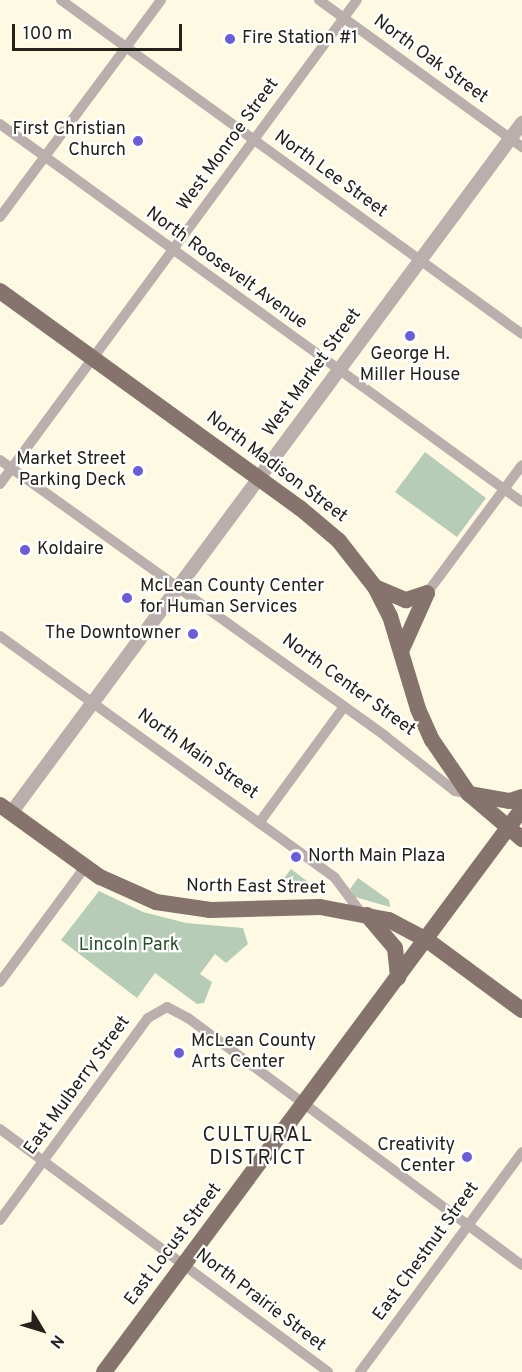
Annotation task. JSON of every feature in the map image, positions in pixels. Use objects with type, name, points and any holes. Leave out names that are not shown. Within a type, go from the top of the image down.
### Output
[{"type":"main road","name":"North Madison Street","points":[[0,291],[259,478],[339,541],[375,587],[402,649],[424,725],[469,794],[508,829]]},
{"type":"main road","points":[[375,587],[406,600],[427,593]]},
{"type":"main road","points":[[402,649],[427,593]]},
{"type":"main road","points":[[469,794],[510,801],[522,797]]},
{"type":"main road","name":"North East Street","points":[[6,809],[85,867],[136,895],[181,907],[221,910],[313,906],[395,922],[427,940]]},
{"type":"main road","name":"East Locust Street","points":[[104,1372],[182,1264],[427,940],[522,809]]},
{"type":"main road","points":[[508,829],[522,839]]},
{"type":"main road","points":[[364,915],[395,948],[398,978]]},
{"type":"main road","points":[[427,940],[522,1010]]},
{"type":"street","name":"North Lee Street","points":[[61,0],[522,334]]},
{"type":"street","points":[[0,217],[161,0]]},
{"type":"street","name":"North Oak Street","points":[[319,0],[522,147]]},
{"type":"street","name":"West Monroe Street","points":[[0,484],[357,0]]},
{"type":"street","name":"West Market Street","points":[[6,809],[92,703],[522,123]]},
{"type":"street","name":"North Roosevelt Avenue","points":[[0,124],[522,502]]},
{"type":"street","name":"North Center Street","points":[[0,460],[344,707],[455,790],[469,794]]},
{"type":"street","points":[[427,593],[522,465]]},
{"type":"street","name":"North Main Street","points":[[0,636],[335,878],[364,915]]},
{"type":"street","points":[[259,823],[344,707]]},
{"type":"street","points":[[0,982],[85,867]]},
{"type":"street","name":"East Mulberry Street","points":[[0,1220],[148,1018],[166,1007],[183,1015],[305,1104]]},
{"type":"street","points":[[305,1104],[522,1265]]},
{"type":"street","name":"North Prairie Street","points":[[0,1129],[328,1372]]},
{"type":"street","name":"East Chestnut Street","points":[[360,1372],[522,1152]]},
{"type":"green space","points":[[425,452],[486,498],[457,537],[395,492]]},
{"type":"green space","points":[[291,869],[320,891],[275,890]]},
{"type":"green space","points":[[358,878],[389,900],[390,907],[355,897],[350,889]]},
{"type":"green space","name":"Lincoln Park","points":[[99,891],[143,912],[186,923],[243,928],[248,944],[226,963],[215,954],[200,974],[212,982],[204,1003],[197,1004],[155,973],[137,998],[61,940]]},
{"type":"place","name":"Fire Station #1","points":[[230,39]]},
{"type":"place","name":"First Christian Church","points":[[138,141]]},
{"type":"place","name":"George H. Miller House","points":[[410,336]]},
{"type":"place","name":"Market Street Parking Deck","points":[[138,471]]},
{"type":"place","name":"Koldaire","points":[[25,550]]},
{"type":"place","name":"McLean County Center for Human Services","points":[[127,598]]},
{"type":"place","name":"The Downtowner","points":[[193,634]]},
{"type":"place","name":"North Main Plaza","points":[[296,857]]},
{"type":"place","name":"McLean County Arts Center","points":[[179,1053]]},
{"type":"place","name":"Creativity Center","points":[[467,1157]]},
{"type":"district","name":"CULTURAL DISTRICT","points":[[258,1148]]}]
